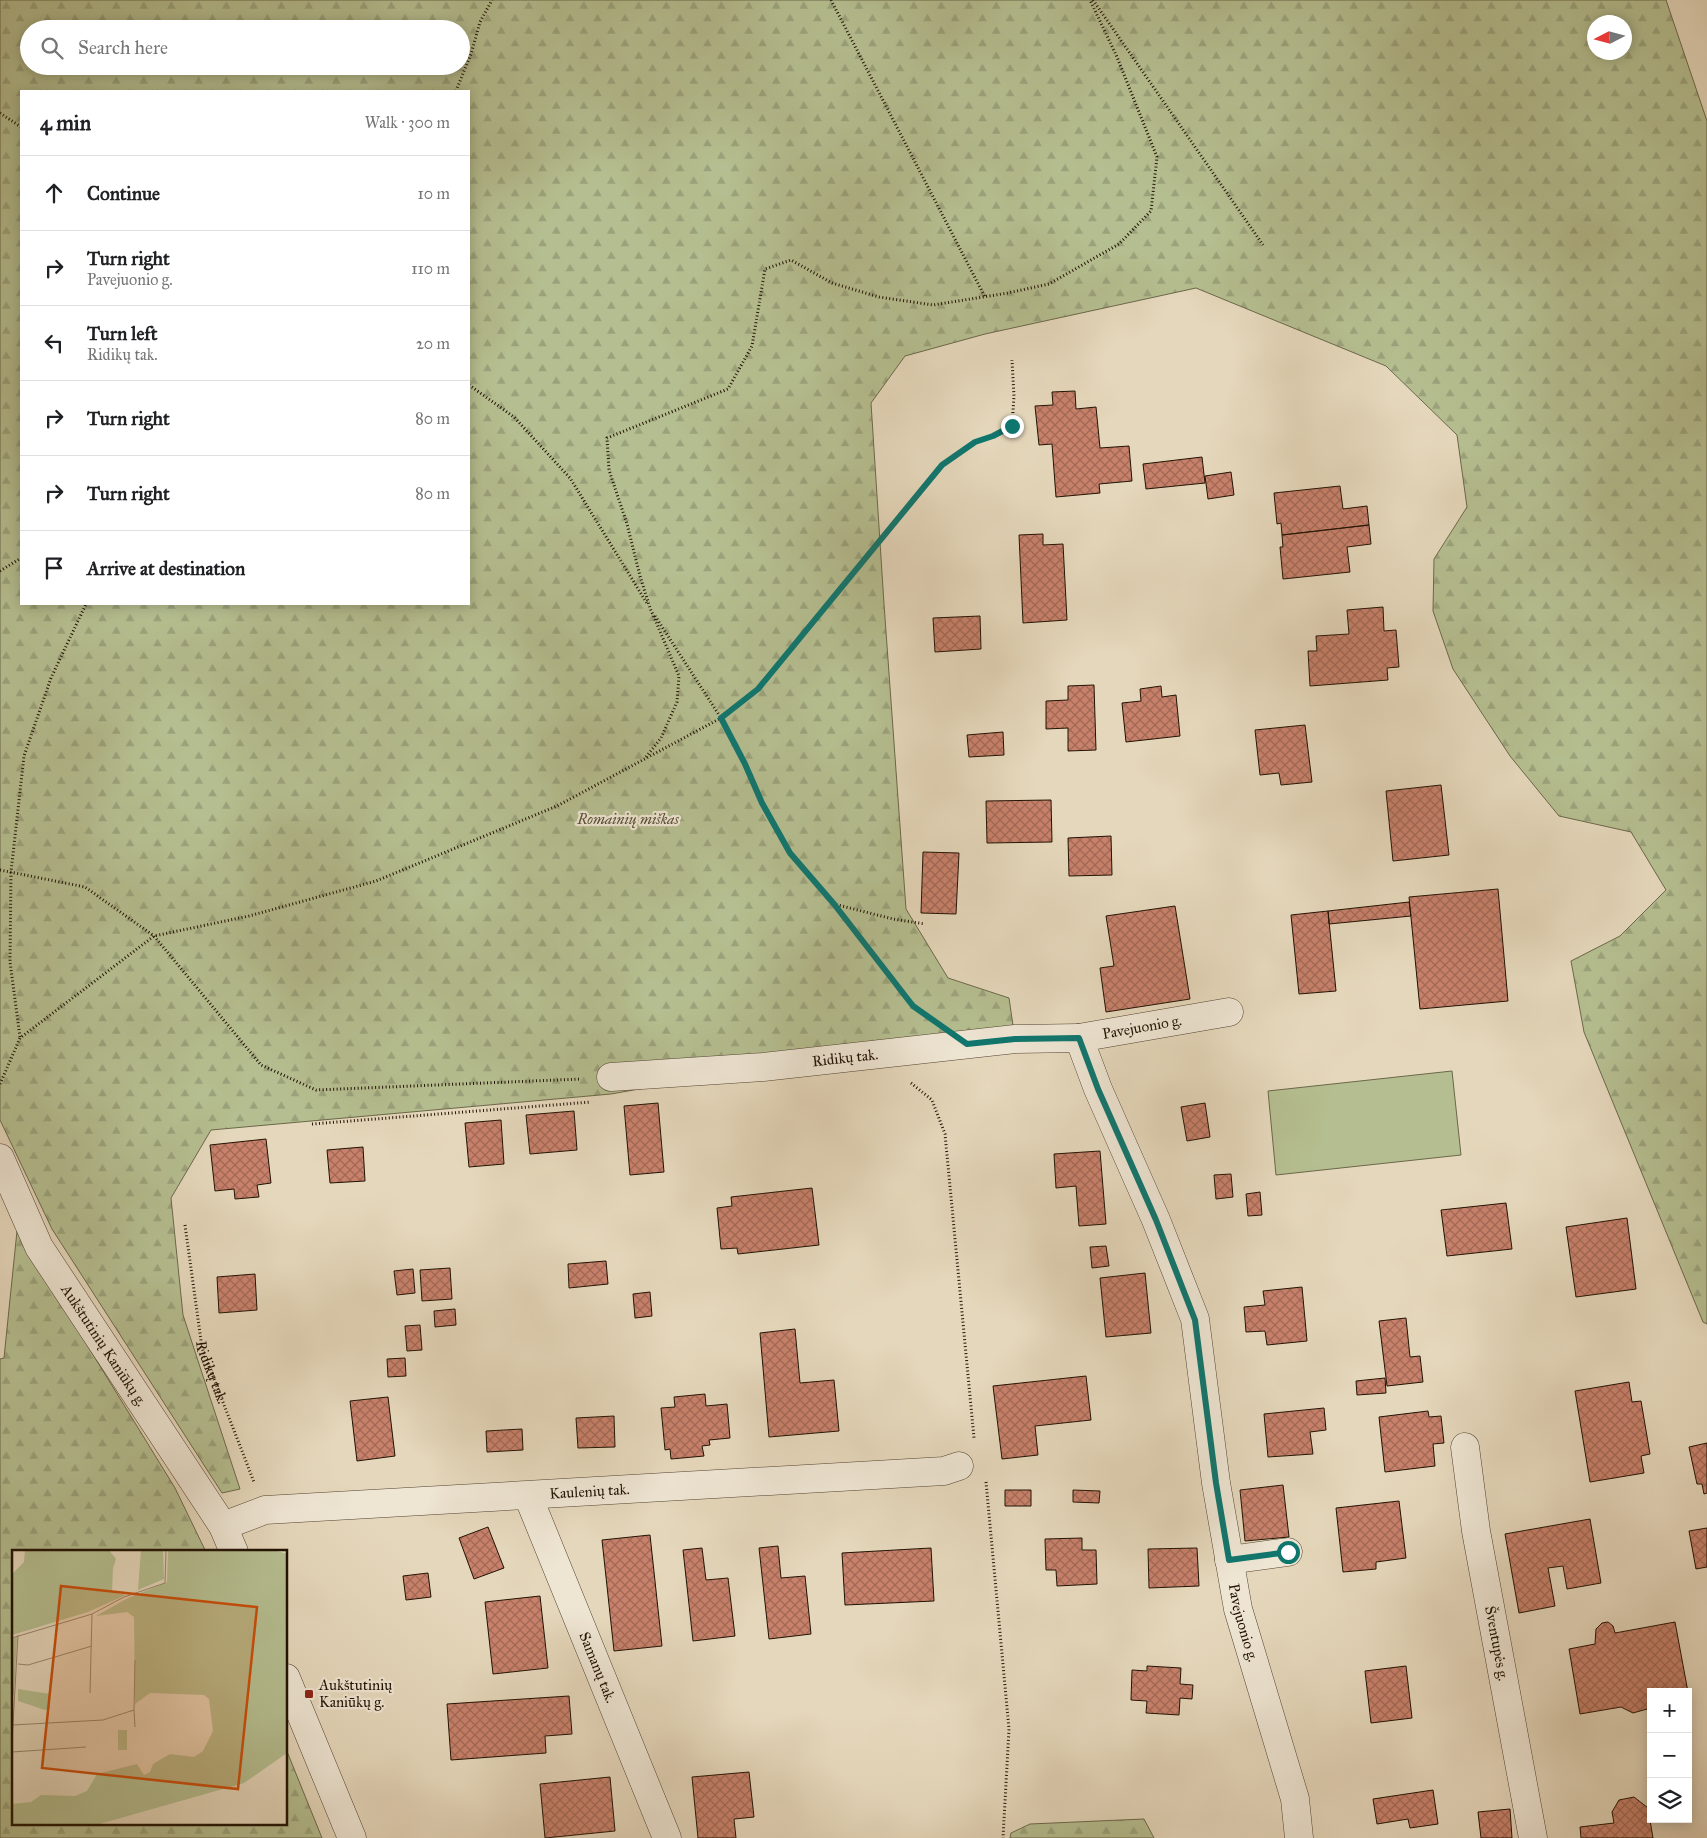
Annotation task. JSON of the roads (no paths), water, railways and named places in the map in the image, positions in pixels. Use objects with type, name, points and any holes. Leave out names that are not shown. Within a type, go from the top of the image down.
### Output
[{"type":"street","name":"Pavejuonio g.","points":[[1229,1012],[1079,1038],[1098,1089],[1156,1220],[1195,1320],[1216,1483],[1238,1609],[1295,1799],[1299,1838]]},
{"type":"street","name":"Ridikų tak.","points":[[611,1077],[762,1067],[1015,1039],[1079,1038]]},
{"type":"street","name":"Aukštutinių Kaniūkų g.","points":[[0,1158],[39,1247],[223,1526],[233,1550]]},
{"type":"street","name":"Šventupės g.","points":[[1465,1447],[1476,1532],[1533,1838]]},
{"type":"street","name":"Kaulenių tak.","points":[[223,1526],[265,1510],[944,1471],[959,1466]]},
{"type":"street","name":"Samanų tak.","points":[[528,1496],[666,1838]]},
{"type":"street","points":[[1229,1560],[1288,1552]]},
{"type":"street","points":[[288,1683],[352,1838]]},
{"type":"place","name":"Aukštutinių Kaniūkų g.","points":[[309,1694]]},
{"type":"park label","name":"Romainių miškas","points":[[628,819]]}]
